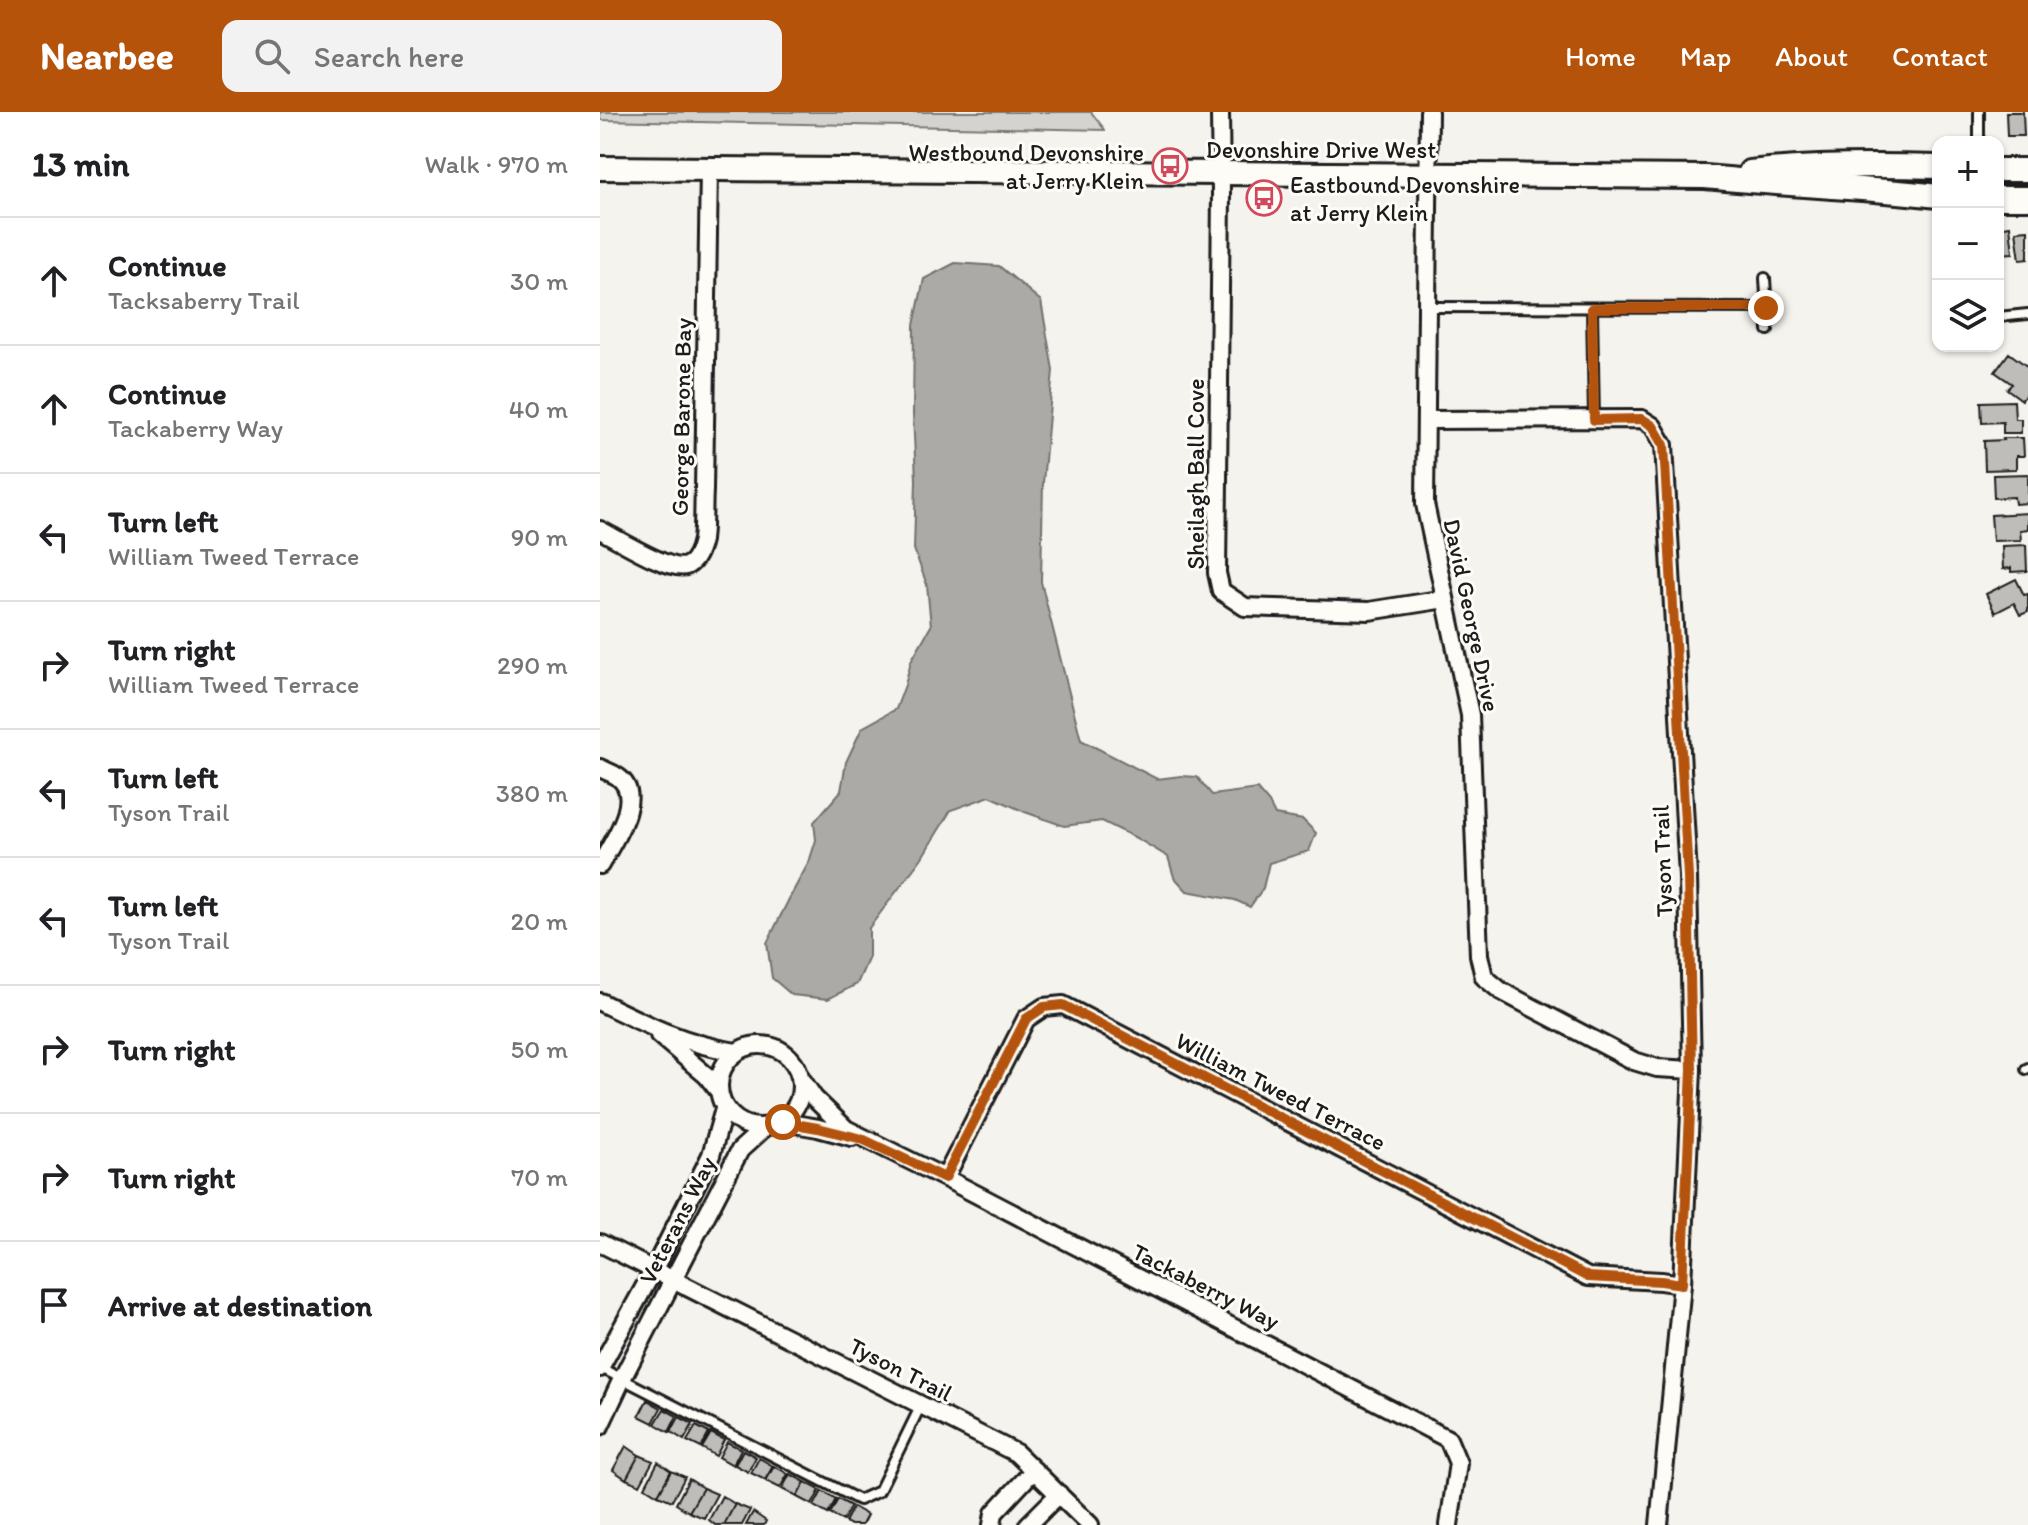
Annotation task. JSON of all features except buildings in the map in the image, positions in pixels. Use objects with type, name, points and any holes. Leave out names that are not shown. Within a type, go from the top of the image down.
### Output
[{"type":"street","points":[[1220,112],[1220,175]]},
{"type":"street","name":"David George Drive","points":[[1429,112],[1425,504],[1470,715],[1479,955],[1484,977],[1501,991],[1634,1061],[1657,1068],[1692,1070]]},
{"type":"street","name":"Devonshire Drive West","points":[[1705,177],[1779,169],[1888,165],[1932,167]]},
{"type":"street","name":"Devonshire Drive West","points":[[600,168],[1705,177],[1932,195]]},
{"type":"street","name":"George Barone Bay","points":[[600,530],[674,566],[686,566],[697,557],[702,540],[704,490],[709,169]]},
{"type":"street","points":[[2004,170],[2028,170]]},
{"type":"street","name":"Sheilagh Ball Cove","points":[[1220,175],[1217,573],[1221,591],[1245,607],[1369,611],[1445,599]]},
{"type":"street","points":[[2004,198],[2028,198]]},
{"type":"street","name":"Tyson Trail","points":[[1427,420],[1642,419],[1653,426],[1664,445],[1688,877],[1692,1070],[1682,1284],[1659,1525]]},
{"type":"street","points":[[600,768],[619,777],[628,790],[629,799],[626,816],[600,865]]},
{"type":"street","points":[[600,1002],[649,1027],[693,1044],[736,1052]]},
{"type":"street","name":"William Tweed Terrace","points":[[945,1178],[1026,1019],[1044,1007],[1063,1005],[1588,1277],[1682,1284]]},
{"type":"street","points":[[649,1027],[707,1076],[718,1090],[724,1109],[741,1124],[763,1129],[783,1122],[862,1139]]},
{"type":"street","points":[[718,1090],[722,1069],[736,1052],[756,1044],[777,1048],[794,1060],[814,1098],[846,1129],[862,1139]]},
{"type":"street","points":[[783,1122],[799,1104],[802,1080]]},
{"type":"street","name":"Veterans Way","points":[[600,1367],[653,1271],[711,1155],[724,1109]]},
{"type":"street","name":"Veterans Way","points":[[600,1426],[740,1150],[763,1129]]},
{"type":"street","name":"Tackaberry Way","points":[[862,1139],[945,1178],[1448,1439],[1458,1463],[1449,1525]]},
{"type":"street","name":"Tyson Trail","points":[[600,1243],[1016,1453],[1090,1525]]},
{"type":"street","points":[[992,1525],[994,1513],[1034,1470]]},
{"type":"street","points":[[1028,1525],[1059,1494]]},
{"type":"lane","points":[[1979,112],[1979,136]]},
{"type":"lane","points":[[1765,278],[1768,330]]},
{"type":"lane","points":[[1427,307],[1766,308]]},
{"type":"lane","points":[[1592,308],[1594,420]]},
{"type":"lane","points":[[2004,316],[2028,314]]},
{"type":"lane","points":[[600,1367],[859,1500],[879,1491],[921,1405]]},
{"type":"shaded area","points":[[600,112],[1091,112],[1105,130],[600,120]]},
{"type":"shaded area","points":[[955,263],[999,266],[1041,301],[1053,370],[1043,483],[1041,582],[1081,740],[1157,779],[1197,777],[1212,795],[1257,789],[1275,815],[1303,820],[1316,833],[1309,851],[1269,863],[1263,888],[1250,907],[1235,900],[1187,891],[1174,877],[1168,857],[1102,821],[1064,826],[990,796],[951,810],[921,859],[869,928],[869,957],[857,984],[828,999],[792,995],[772,978],[767,943],[809,862],[816,840],[814,822],[841,791],[846,762],[862,728],[896,709],[911,661],[931,626],[927,585],[914,549],[914,325],[924,279]]},
{"type":"place","name":"Westbound Devonshire at Jerry Klein","points":[[1170,166]]},
{"type":"place","name":"Eastbound Devonshire at Jerry Klein","points":[[1264,198]]},
{"type":"route","points":[[783,1122],[862,1139],[945,1178],[1026,1019],[1044,1007],[1063,1005],[1588,1277],[1682,1284],[1692,1070],[1688,877],[1664,445],[1653,426],[1642,419],[1594,420],[1592,308],[1766,308]]}]
